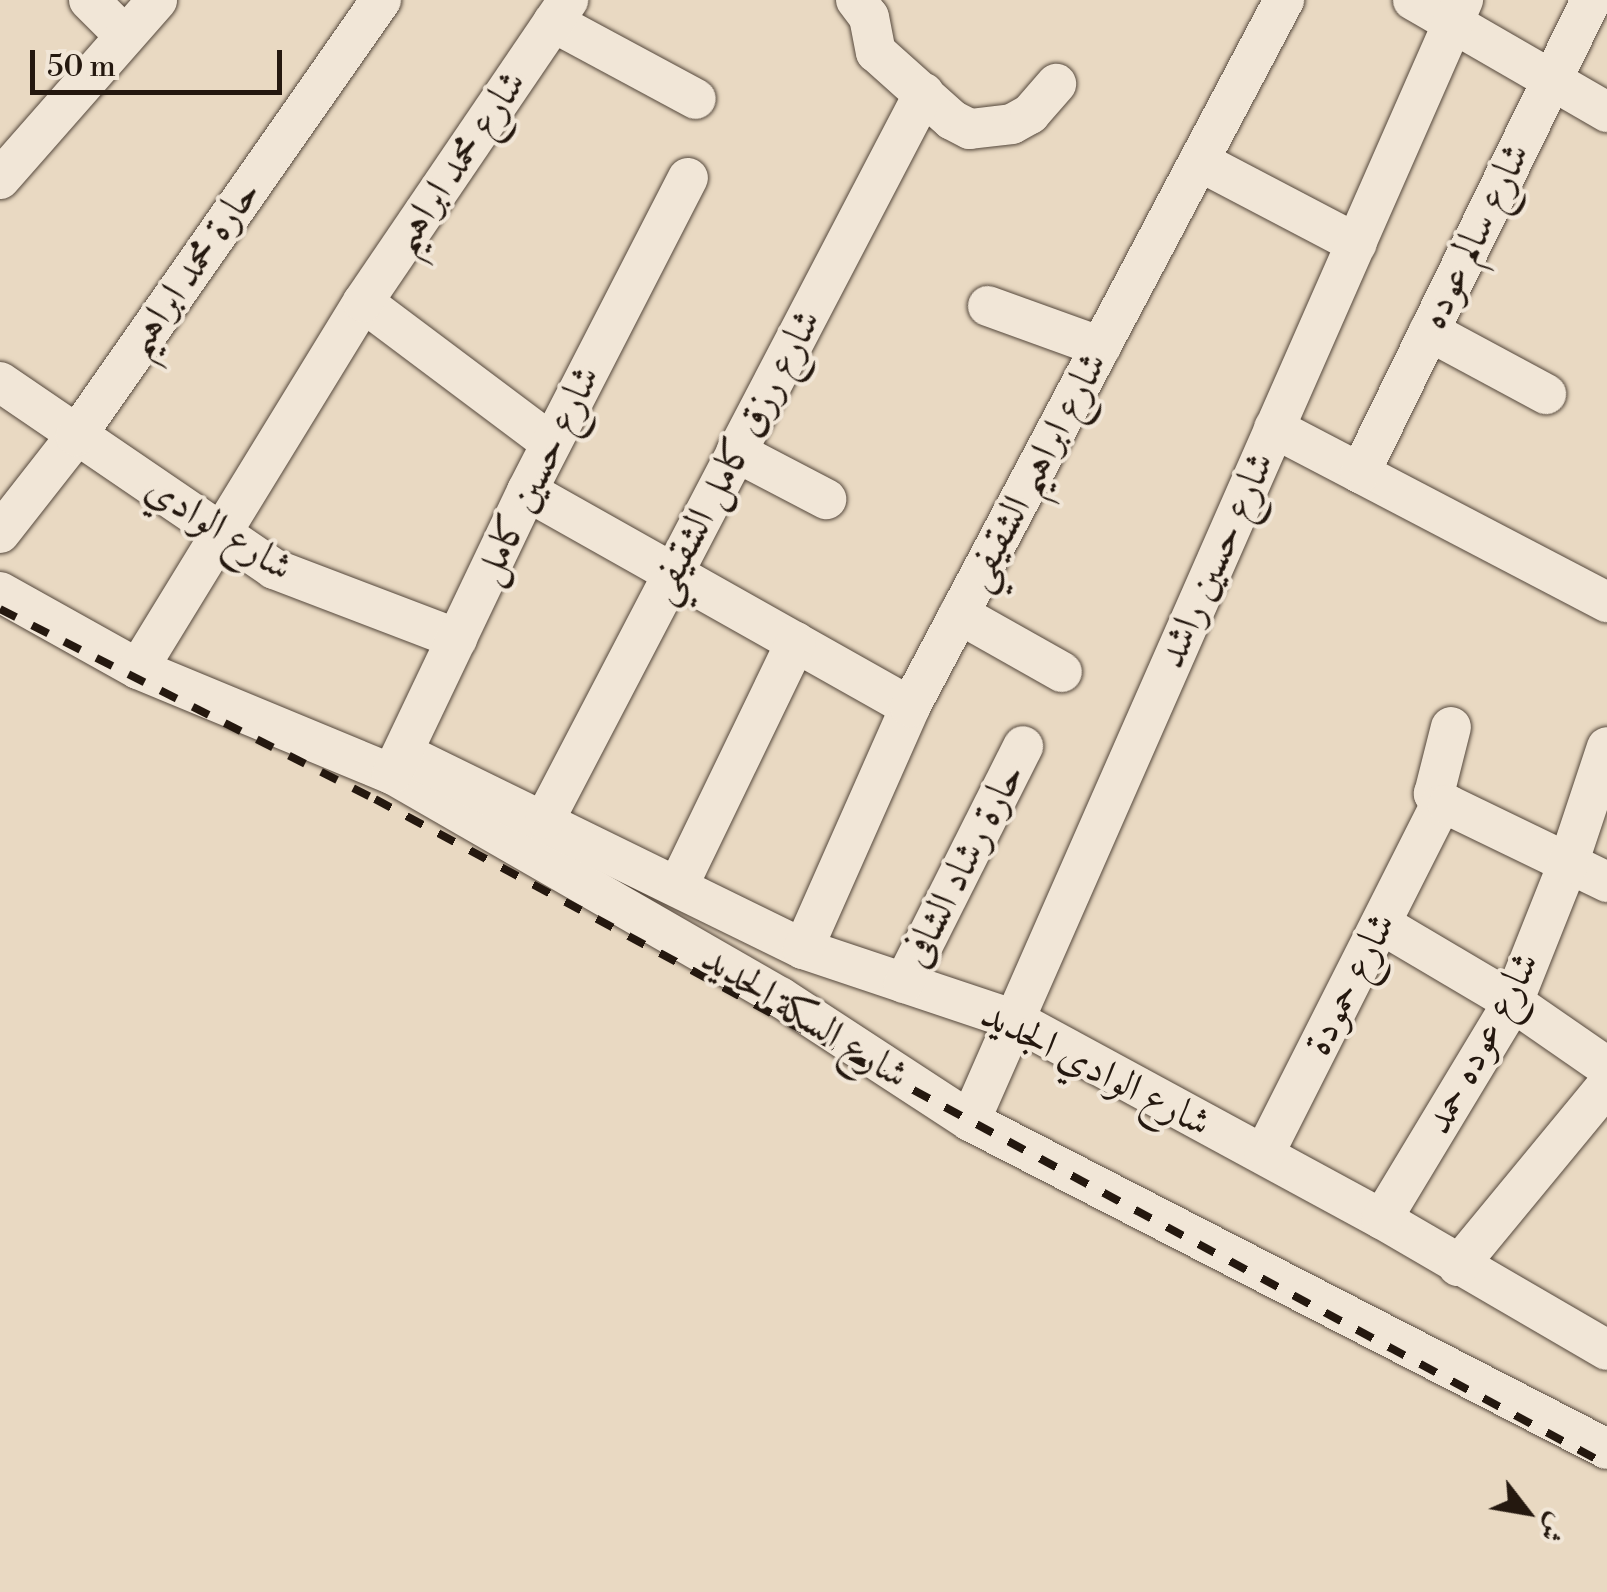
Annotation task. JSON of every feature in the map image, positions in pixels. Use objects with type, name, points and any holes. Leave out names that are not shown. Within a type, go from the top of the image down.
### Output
[{"type":"street","points":[[89,0],[125,36]]},
{"type":"street","points":[[0,179],[157,0]]},
{"type":"street","name":"حارة محمد ابراهيم","points":[[0,534],[76,436],[381,0]]},
{"type":"street","points":[[856,0],[869,17],[876,52],[952,120],[970,129],[991,129],[1030,114],[1056,84]]},
{"type":"street","name":"شارع ابراهيم الشقيفي","points":[[802,950],[910,707],[1284,0]]},
{"type":"street","points":[[1413,0],[1458,11],[1552,80],[1607,112]]},
{"type":"street","name":"شارع سالم عوده","points":[[1360,473],[1591,0]]},
{"type":"street","name":"شارع محمد ابراهيم","points":[[138,669],[363,302],[560,11],[696,99]]},
{"type":"street","name":"شارع حسين راشد","points":[[970,1121],[1458,11]]},
{"type":"street","name":"شارع رزق كامل الشقيفي","points":[[545,819],[924,92]]},
{"type":"street","points":[[1199,161],[1357,244]]},
{"type":"street","name":"شارع حسين كامل","points":[[398,764],[526,491],[688,178]]},
{"type":"street","points":[[363,302],[550,443]]},
{"type":"street","points":[[988,306],[1101,347]]},
{"type":"street","points":[[1429,331],[1546,394]]},
{"type":"street","name":"شارع الوادي","points":[[0,382],[274,570],[457,639]]},
{"type":"street","points":[[1274,428],[1607,602]]},
{"type":"street","points":[[736,452],[826,499]]},
{"type":"street","points":[[526,491],[910,707]]},
{"type":"street","name":"شارع السكة الحديد","points":[[0,592],[138,669],[398,764],[780,997],[970,1121],[1607,1449]]},
{"type":"street","points":[[959,614],[1062,672]]},
{"type":"street","points":[[678,886],[796,642]]},
{"type":"street","points":[[1451,726],[1434,794],[1437,809],[1448,805],[1607,882]]},
{"type":"street","name":"حارة رشاد الشافى","points":[[904,983],[1023,746]]},
{"type":"street","name":"شارع عوده حمد","points":[[1382,1219],[1514,1002],[1568,864],[1607,747]]},
{"type":"street","name":"شارع الوادي الجديد","points":[[398,764],[545,819],[802,950],[1015,1020],[1382,1219],[1607,1350]]},
{"type":"street","name":"شارع حمودة","points":[[1264,1154],[1437,809]]},
{"type":"street","points":[[1381,924],[1514,1002],[1607,1067]]},
{"type":"street","points":[[1458,1266],[1607,1085]]},
{"type":"railway","points":[[0,609],[375,799],[1607,1465]]}]
